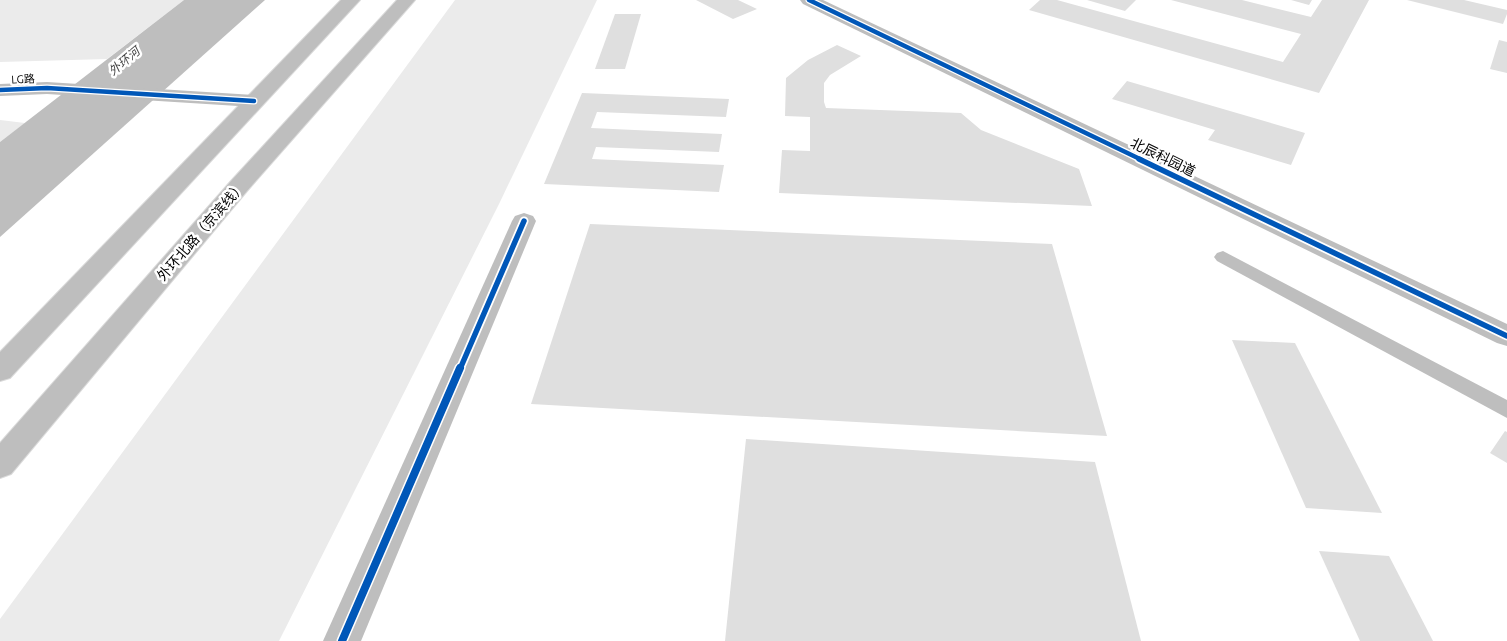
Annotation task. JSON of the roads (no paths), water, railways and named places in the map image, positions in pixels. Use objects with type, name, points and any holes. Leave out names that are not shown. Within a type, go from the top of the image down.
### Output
[{"type":"main road","points":[[0,370],[351,0]]},
{"type":"main road","name":"外环北路（京滨线）","points":[[0,465],[239,186],[406,0]]},
{"type":"main road","name":"北辰科园道","points":[[809,0],[1507,336]]},
{"type":"main road","name":"LG路","points":[[0,90],[47,88],[254,101]]},
{"type":"main road","points":[[342,641],[524,221]]},
{"type":"lane","points":[[1223,257],[1507,410]]},
{"type":"water","name":"外环河","points":[[184,0],[265,0],[0,237],[0,142]]}]
